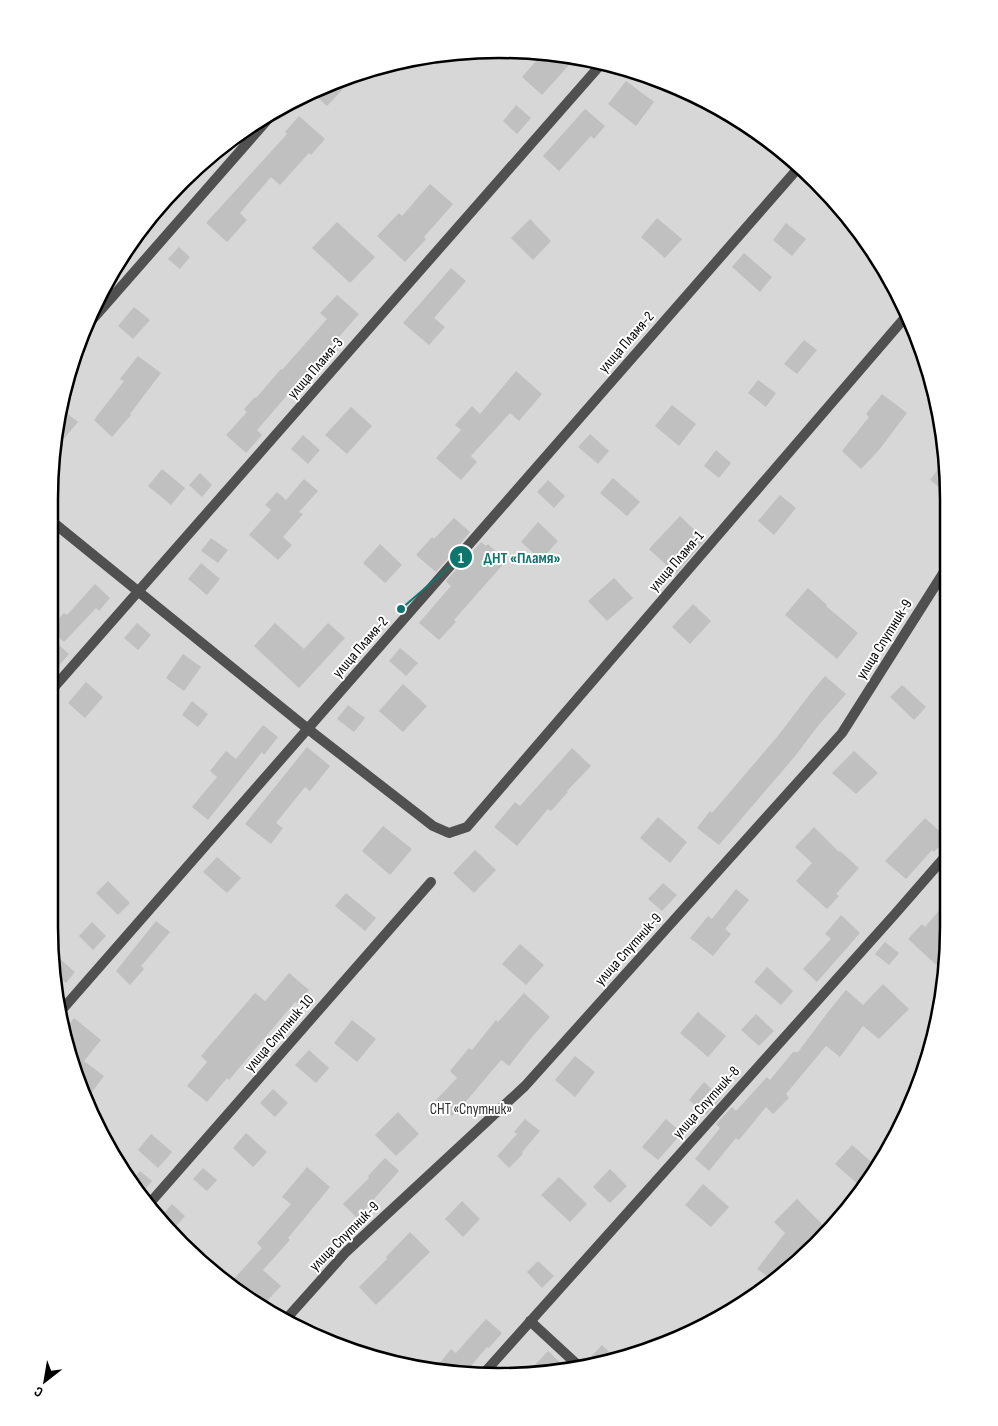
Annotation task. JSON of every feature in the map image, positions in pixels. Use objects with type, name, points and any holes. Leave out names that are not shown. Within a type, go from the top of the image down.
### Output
[{"type":"street","name":"улица Пламя-3","points":[[58,683],[597,69]]},
{"type":"street","points":[[100,311],[260,128]]},
{"type":"street","name":"улица Пламя-2","points":[[65,1006],[795,172]]},
{"type":"street","name":"улица Пламя-1","points":[[308,729],[433,826],[449,833],[467,827],[903,320]]},
{"type":"street","points":[[58,526],[308,729]]},
{"type":"street","name":"улица Спутник-9","points":[[290,1315],[346,1252],[525,1086],[842,733],[940,578]]},
{"type":"street","name":"улица Спутник-8","points":[[489,1368],[940,862]]},
{"type":"street","name":"улица Спутник-10","points":[[152,1200],[432,882]]},
{"type":"street","points":[[530,1321],[574,1362]]},
{"type":"green space","name":"СНТ «Спутник»","points":[[470,58],[528,58],[585,66],[641,81],[668,91],[720,117],[744,132],[790,167],[811,187],[849,230],[881,278],[895,304],[917,357],[932,413],[937,441],[940,470],[940,956],[932,1013],[917,1069],[907,1096],[881,1148],[866,1172],[831,1218],[811,1239],[768,1277],[720,1309],[694,1323],[641,1345],[585,1360],[528,1368],[470,1368],[413,1360],[357,1345],[330,1335],[278,1309],[230,1277],[187,1239],[149,1196],[117,1148],[91,1096],[81,1069],[66,1013],[58,956],[58,470],[61,441],[66,413],[81,357],[103,304],[117,278],[149,230],[187,187],[208,167],[254,132],[278,117],[330,91],[385,73],[441,61]]},
{"type":"building","points":[[538,59],[570,63],[542,95],[522,77]]},
{"type":"building","points":[[626,81],[654,102],[636,126],[608,104]]},
{"type":"building","points":[[341,87],[343,89],[327,106],[317,97]]},
{"type":"building","points":[[516,105],[531,118],[517,134],[503,121]]},
{"type":"building","points":[[585,109],[605,126],[594,139],[591,136],[559,171],[543,156]]},
{"type":"building","points":[[299,116],[325,139],[311,155],[309,153],[280,185],[271,177],[240,213],[247,220],[227,242],[206,223],[287,134],[285,132]]},
{"type":"building","points":[[430,184],[453,204],[424,237],[426,239],[405,262],[377,236],[399,213],[402,216]]},
{"type":"building","points":[[657,218],[682,239],[665,258],[641,237]]},
{"type":"building","points":[[530,219],[551,241],[533,260],[511,238]]},
{"type":"building","points":[[337,222],[375,257],[350,283],[312,248]]},
{"type":"building","points":[[786,223],[806,239],[792,256],[773,240]]},
{"type":"building","points":[[179,247],[190,257],[180,269],[168,259]]},
{"type":"building","points":[[744,253],[772,277],[760,292],[732,267]]},
{"type":"building","points":[[451,268],[466,281],[434,318],[445,327],[429,345],[403,323]]},
{"type":"building","points":[[337,295],[359,314],[331,346],[335,350],[294,396],[290,392],[257,430],[262,435],[246,453],[226,435],[247,412],[244,409],[327,319],[320,313]]},
{"type":"building","points":[[134,307],[150,320],[133,339],[118,326]]},
{"type":"building","points":[[804,340],[817,350],[797,374],[784,364]]},
{"type":"building","points":[[138,356],[161,373],[131,415],[112,437],[94,420],[124,381],[120,379]]},
{"type":"building","points":[[516,371],[542,394],[519,421],[510,413],[471,456],[477,462],[461,480],[436,458],[461,430],[455,425],[472,406],[480,414]]},
{"type":"building","points":[[758,380],[776,393],[766,407],[748,393]]},
{"type":"building","points":[[882,394],[907,413],[879,450],[861,469],[842,451],[869,417],[866,414]]},
{"type":"building","points":[[672,405],[696,424],[679,446],[655,426]]},
{"type":"building","points":[[351,407],[372,426],[347,454],[325,435]]},
{"type":"building","points":[[66,413],[78,422],[61,442]]},
{"type":"building","points":[[590,434],[609,451],[598,464],[578,447]]},
{"type":"building","points":[[303,435],[320,450],[308,464],[291,449]]},
{"type":"building","points":[[716,450],[731,463],[719,478],[704,466]]},
{"type":"building","points":[[940,467],[940,488],[930,480]]},
{"type":"building","points":[[162,469],[185,488],[171,505],[148,486]]},
{"type":"building","points":[[200,473],[212,485],[202,497],[189,485]]},
{"type":"building","points":[[613,478],[640,502],[627,516],[600,493]]},
{"type":"building","points":[[304,479],[318,491],[299,512],[303,514],[283,537],[292,545],[278,560],[249,535],[271,510],[265,505],[277,492],[286,500]]},
{"type":"building","points":[[548,480],[565,496],[554,508],[537,492]]},
{"type":"building","points":[[780,495],[796,508],[774,535],[758,521]]},
{"type":"building","points":[[680,516],[705,540],[676,574],[649,549]]},
{"type":"building","points":[[454,518],[470,532],[436,572],[416,555],[432,537],[434,539]]},
{"type":"building","points":[[538,522],[558,541],[541,560],[521,542]]},
{"type":"building","points":[[211,538],[228,550],[218,563],[201,551]]},
{"type":"building","points":[[481,542],[486,546],[488,544],[506,561],[439,640],[419,623],[451,586],[446,581]]},
{"type":"building","points":[[380,544],[402,565],[385,583],[363,563]]},
{"type":"building","points":[[201,563],[220,579],[207,595],[188,579]]},
{"type":"building","points":[[614,578],[633,598],[607,621],[588,601]]},
{"type":"building","points":[[95,584],[110,598],[99,611],[96,608],[64,642],[58,636],[58,620],[64,613],[67,615]]},
{"type":"building","points":[[808,588],[858,633],[837,659],[785,615]]},
{"type":"building","points":[[693,604],[711,621],[690,644],[672,627]]},
{"type":"building","points":[[137,623],[151,635],[138,650],[124,638]]},
{"type":"building","points":[[275,623],[304,649],[328,623],[345,638],[299,688],[254,646]]},
{"type":"building","points":[[58,644],[69,654],[58,667]]},
{"type":"building","points":[[400,648],[418,663],[406,676],[389,661]]},
{"type":"building","points":[[183,654],[201,667],[184,691],[166,678]]},
{"type":"building","points":[[825,676],[846,694],[719,845],[697,828],[777,737]]},
{"type":"building","points":[[86,682],[103,697],[85,718],[68,703]]},
{"type":"building","points":[[403,684],[427,706],[403,732],[379,711]]},
{"type":"building","points":[[902,685],[926,707],[914,720],[890,697]]},
{"type":"building","points":[[192,701],[208,714],[198,727],[182,715]]},
{"type":"building","points":[[348,705],[365,718],[354,732],[337,719]]},
{"type":"building","points":[[263,725],[278,737],[264,755],[262,752],[208,820],[192,807],[217,777],[210,771],[226,751],[236,759]]},
{"type":"building","points":[[307,747],[330,766],[310,791],[305,787],[276,823],[283,828],[271,844],[245,824]]},
{"type":"building","points":[[572,748],[591,766],[551,811],[548,809],[517,846],[494,827],[515,802],[520,806]]},
{"type":"building","points":[[854,751],[878,773],[856,794],[832,773]]},
{"type":"building","points":[[658,817],[687,842],[670,863],[640,838]]},
{"type":"building","points":[[925,818],[940,832],[940,846],[934,852],[932,850],[906,879],[885,861]]},
{"type":"building","points":[[383,826],[412,849],[390,875],[362,851]]},
{"type":"building","points":[[814,827],[839,852],[859,868],[836,894],[839,896],[827,909],[796,881],[812,863],[795,847]]},
{"type":"building","points":[[475,850],[496,870],[474,893],[453,873]]},
{"type":"building","points":[[217,857],[241,878],[227,893],[203,872]]},
{"type":"building","points":[[108,881],[130,903],[118,915],[96,893]]},
{"type":"building","points":[[663,883],[677,895],[662,911],[648,899]]},
{"type":"building","points":[[736,889],[749,900],[725,929],[731,934],[713,956],[690,938],[708,916],[712,919]]},
{"type":"building","points":[[346,893],[376,918],[365,931],[335,906]]},
{"type":"building","points":[[940,910],[939,967],[908,939],[922,924],[925,927]]},
{"type":"building","points":[[841,915],[860,933],[817,982],[803,969],[831,939],[825,934]]},
{"type":"building","points":[[156,921],[170,932],[141,966],[144,969],[130,985],[116,971]]},
{"type":"building","points":[[92,922],[106,936],[93,950],[79,936]]},
{"type":"building","points":[[885,942],[899,953],[889,965],[875,954]]},
{"type":"building","points":[[520,944],[544,965],[526,985],[502,964]]},
{"type":"building","points":[[58,957],[75,972],[66,983],[60,978]]},
{"type":"building","points":[[767,967],[793,991],[781,1005],[754,982]]},
{"type":"building","points":[[289,973],[309,990],[297,1003],[295,1002],[229,1080],[227,1078],[207,1102],[187,1086],[207,1062],[201,1056],[255,993],[265,1001]]},
{"type":"building","points":[[883,984],[909,1009],[879,1039],[863,1026],[840,1057],[826,1046],[786,1094],[789,1098],[773,1114],[766,1107],[739,1140],[736,1138],[709,1171],[695,1159],[720,1128],[716,1124],[732,1107],[736,1111],[767,1077],[770,1080],[793,1052],[798,1052],[846,990],[863,1005]]},
{"type":"building","points":[[524,993],[550,1017],[509,1066],[501,1060],[452,1116],[436,1100],[457,1078],[450,1071],[469,1048],[472,1050],[496,1020],[498,1022]]},
{"type":"building","points":[[698,1012],[726,1036],[708,1057],[680,1033]]},
{"type":"building","points":[[756,1014],[774,1031],[759,1046],[741,1030]]},
{"type":"building","points":[[74,1018],[101,1040],[84,1061],[104,1076],[90,1094],[81,1069],[69,1025]]},
{"type":"building","points":[[352,1020],[376,1039],[357,1062],[334,1043]]},
{"type":"building","points":[[309,1050],[329,1068],[316,1083],[295,1065]]},
{"type":"building","points":[[575,1056],[595,1072],[575,1097],[555,1080]]},
{"type":"building","points":[[704,1082],[721,1098],[706,1115],[689,1100]]},
{"type":"building","points":[[273,1089],[288,1103],[275,1117],[260,1103]]},
{"type":"building","points":[[398,1112],[419,1134],[396,1156],[375,1135]]},
{"type":"building","points":[[525,1119],[540,1131],[522,1152],[523,1154],[509,1168],[497,1156],[517,1134],[514,1132]]},
{"type":"building","points":[[666,1119],[682,1133],[658,1160],[642,1147]]},
{"type":"building","points":[[246,1133],[267,1152],[253,1167],[233,1148]]},
{"type":"building","points":[[151,1134],[172,1152],[158,1168],[138,1150]]},
{"type":"building","points":[[852,1145],[872,1162],[858,1184],[835,1164]]},
{"type":"building","points":[[385,1158],[399,1171],[357,1218],[343,1204],[369,1178],[368,1176]]},
{"type":"building","points":[[307,1167],[330,1187],[288,1238],[290,1240],[263,1270],[281,1286],[266,1302],[233,1279],[262,1248],[257,1243],[291,1204],[282,1197]]},
{"type":"building","points":[[203,1168],[217,1180],[207,1191],[193,1179]]},
{"type":"building","points":[[610,1169],[627,1186],[610,1203],[593,1187]]},
{"type":"building","points":[[140,1171],[152,1181],[145,1190],[135,1177]]},
{"type":"building","points":[[559,1177],[587,1204],[570,1222],[541,1195]]},
{"type":"building","points":[[703,1184],[729,1207],[711,1227],[685,1205]]},
{"type":"building","points":[[797,1199],[824,1226],[790,1259],[768,1277],[757,1269],[785,1233],[774,1222]]},
{"type":"building","points":[[462,1201],[480,1219],[463,1237],[445,1219]]},
{"type":"building","points":[[172,1204],[185,1216],[176,1227],[164,1214]]},
{"type":"building","points":[[410,1232],[430,1252],[376,1305],[359,1287]]},
{"type":"building","points":[[538,1261],[554,1276],[542,1288],[527,1272]]},
{"type":"building","points":[[486,1319],[502,1333],[469,1368],[439,1364],[451,1349],[456,1353]]},
{"type":"building","points":[[602,1345],[611,1354],[589,1359]]},
{"type":"building","points":[[548,1351],[562,1364],[557,1365],[532,1368]]},
{"type":"place","name":"ДНТ «Пламя»","points":[[401,609]]}]
